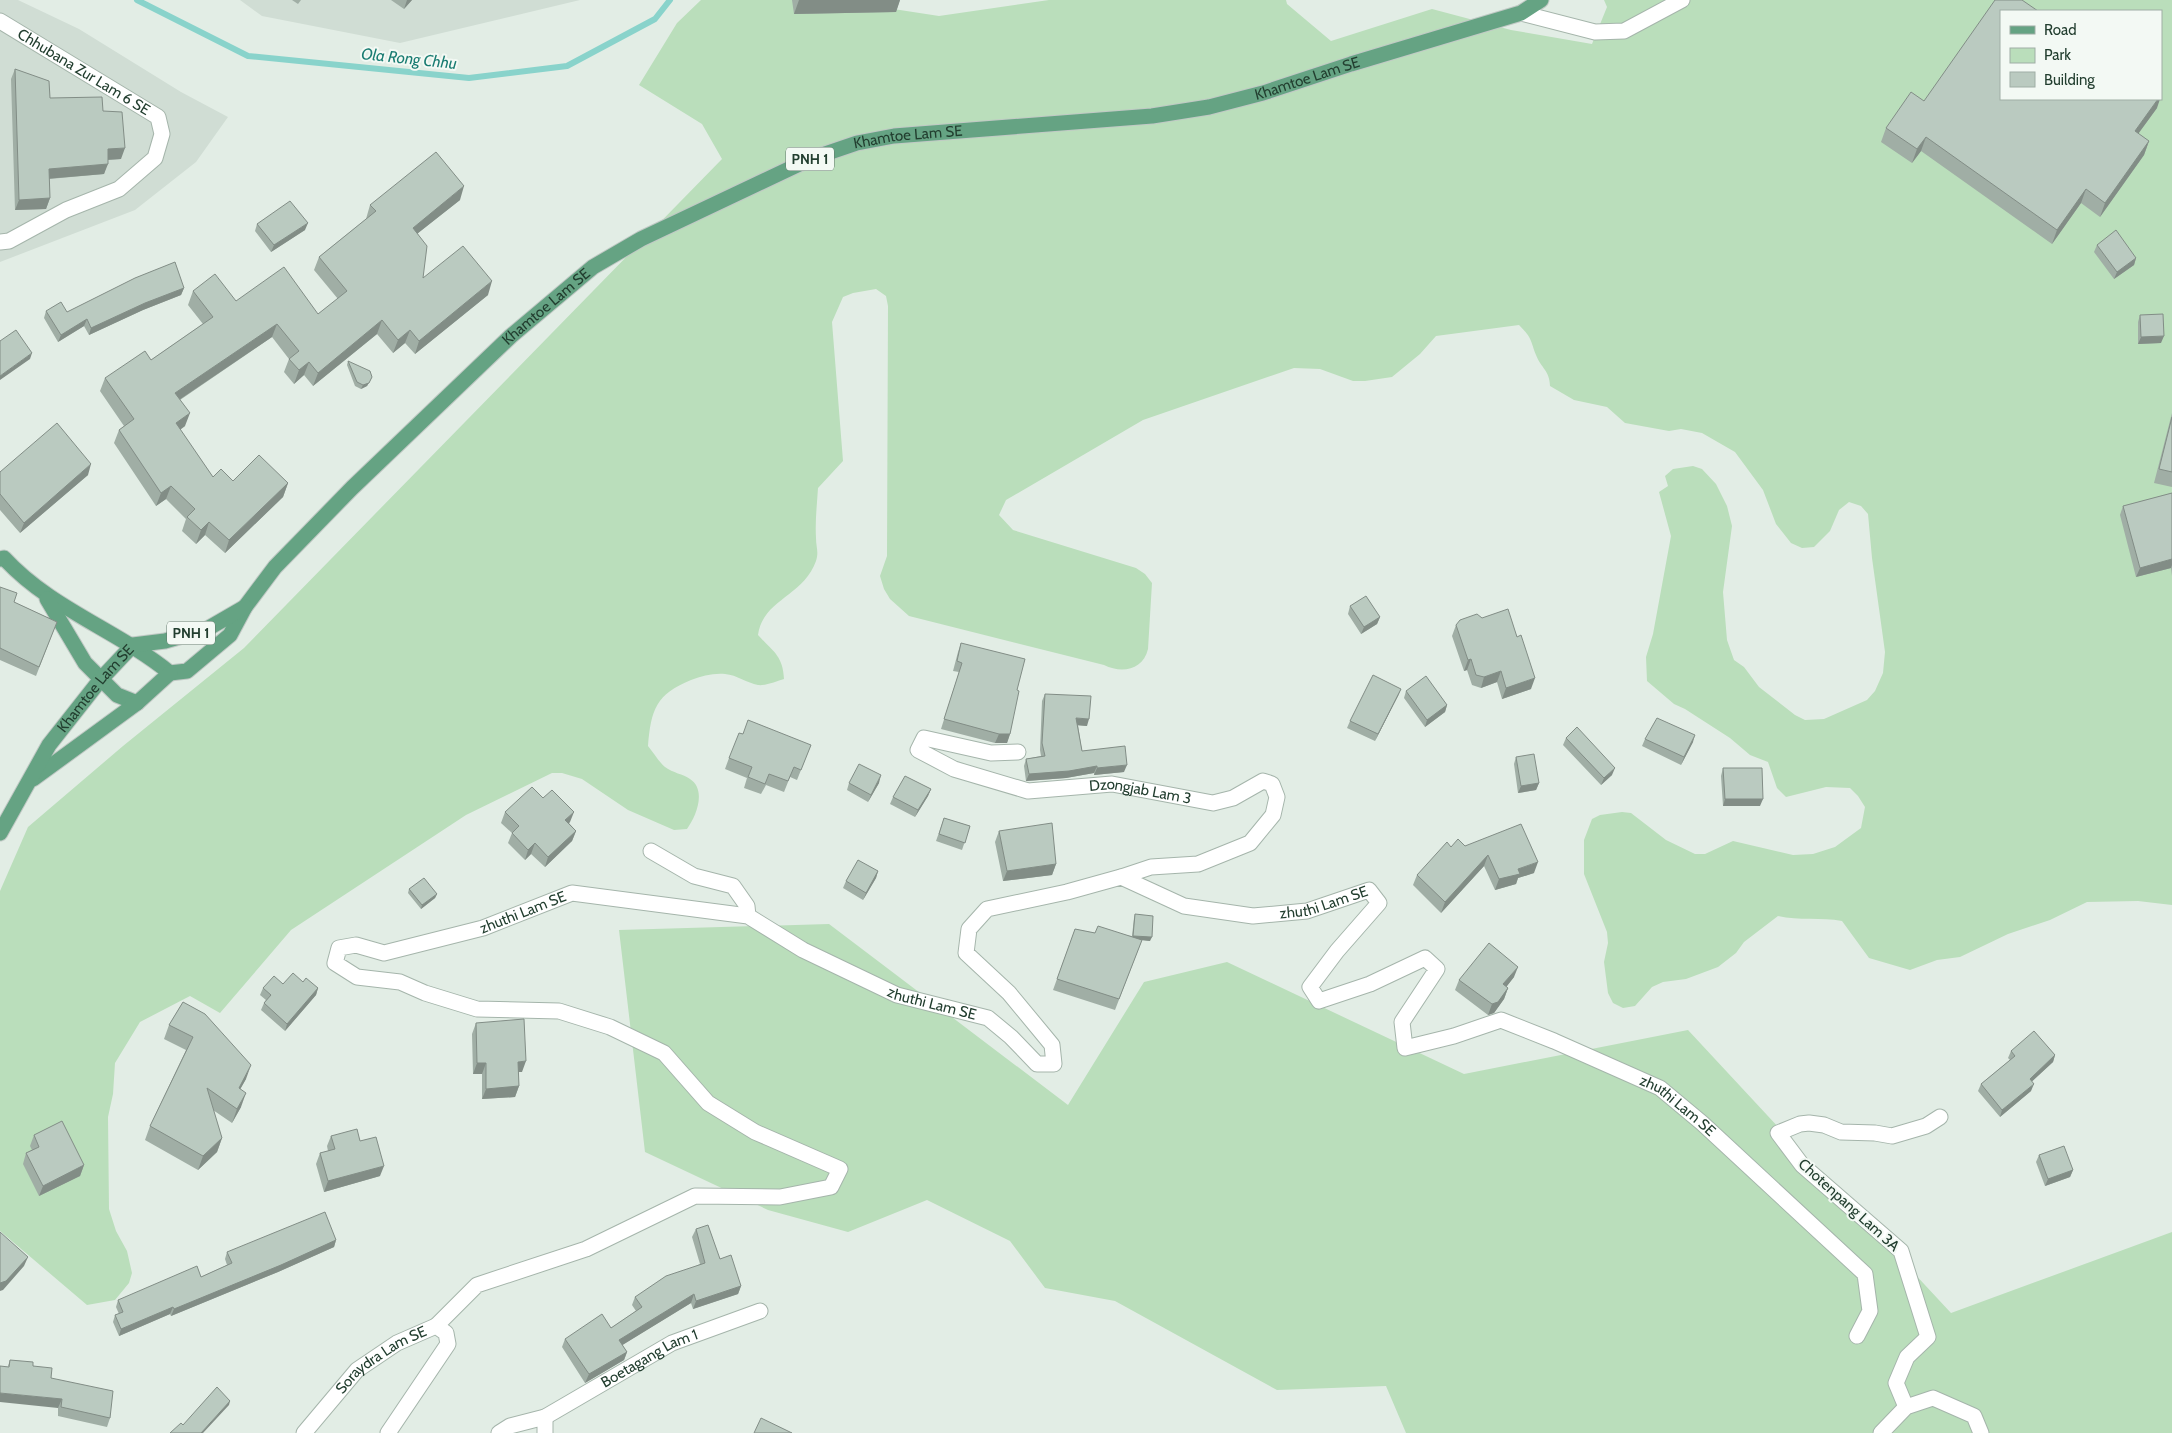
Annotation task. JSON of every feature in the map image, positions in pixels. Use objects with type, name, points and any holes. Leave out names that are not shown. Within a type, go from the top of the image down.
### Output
[{"type":"main road","name":"Khamtoe Lam SE","points":[[170,673],[187,671],[230,635],[245,607],[275,567],[352,488],[511,336],[592,267],[641,239],[801,164],[857,143],[894,136],[1152,116],[1208,107],[1263,93],[1351,64],[1521,13],[1541,0]]},
{"type":"main road","points":[[0,559],[4,558],[19,574],[45,595],[132,645],[170,673]]},
{"type":"main road","points":[[45,595],[58,614],[85,663],[117,695],[138,703]]},
{"type":"main road","name":"Khamtoe Lam SE","points":[[0,832],[49,745],[101,679],[132,645],[165,641],[207,629],[245,607]]},
{"type":"main road","name":"PNH 1","points":[[138,703],[170,673]]},
{"type":"main road","name":"Khamtoe Lam SE","points":[[28,783],[138,703]]},
{"type":"street","points":[[1521,13],[1595,32],[1624,31],[1682,0]]},
{"type":"street","name":"Chhubana Zur Lam 6 SE","points":[[0,21],[158,117],[162,134],[155,158],[118,189],[66,210],[8,241],[0,242]]},
{"type":"street","name":"Dzongjab Lam 3","points":[[1018,752],[991,753],[924,738],[918,750],[954,769],[1028,791],[1112,784],[1213,803],[1233,798],[1263,781],[1272,784],[1277,797],[1273,815],[1250,843],[1198,864],[1151,867],[1122,877]]},
{"type":"street","points":[[652,851],[694,876],[732,886],[747,906],[748,916]]},
{"type":"street","name":"zhuthi Lam SE","points":[[436,1326],[477,1285],[586,1248],[695,1196],[780,1197],[831,1187],[840,1169],[755,1132],[708,1103],[664,1053],[610,1027],[559,1011],[477,1009],[425,993],[400,982],[356,977],[335,963],[340,948],[356,945],[384,953],[483,928],[572,892],[748,916],[803,950],[897,995],[988,1018],[1011,1037],[1037,1064],[1054,1064],[1052,1045],[1009,993],[966,953],[969,929],[987,908],[1067,892],[1122,877],[1184,906],[1253,916],[1307,912],[1370,890],[1379,903],[1336,951],[1310,987],[1319,1000],[1370,984],[1425,958],[1437,969],[1402,1022],[1405,1048],[1454,1036],[1501,1020],[1554,1041],[1660,1088],[1702,1123],[1865,1274],[1870,1311],[1857,1336]]},
{"type":"street","name":"Chotenpang Lam 3A","points":[[1906,1407],[1896,1383],[1907,1357],[1928,1337],[1901,1251],[1802,1165],[1778,1133],[1800,1124],[1809,1123],[1824,1125],[1841,1132],[1875,1133],[1892,1136],[1926,1126],[1940,1117]]},
{"type":"street","name":"Boetagang Lam 1","points":[[545,1417],[672,1343],[760,1311]]},
{"type":"street","name":"Soraydra Lam SE","points":[[304,1433],[356,1370],[397,1343],[436,1326],[446,1333],[448,1344],[388,1433]]},
{"type":"street","points":[[1881,1433],[1906,1407],[1933,1398],[1974,1416],[1981,1433]]},
{"type":"street","points":[[499,1433],[510,1426],[545,1417],[545,1433]]},
{"type":"shaded area","points":[[0,0],[18,0],[79,29],[181,92],[228,117],[196,162],[135,210],[0,262]]},
{"type":"shaded area","points":[[240,0],[580,0],[400,43],[262,16]]},
{"type":"green space","points":[[701,0],[868,0],[874,6],[939,16],[1049,0],[1286,0],[1287,4],[1331,41],[1432,9],[1511,30],[1592,44],[1607,7],[1604,0],[2172,0],[2172,905],[2138,901],[2087,902],[2050,920],[2008,934],[1960,957],[1937,960],[1910,970],[1869,958],[1842,921],[1778,916],[1744,942],[1736,953],[1718,967],[1686,979],[1663,982],[1652,987],[1635,1006],[1623,1008],[1613,1003],[1608,993],[1604,962],[1608,943],[1607,932],[1584,874],[1584,840],[1592,819],[1600,815],[1622,812],[1631,813],[1666,840],[1695,854],[1705,854],[1733,841],[1793,855],[1813,854],[1835,847],[1861,828],[1865,807],[1850,788],[1826,787],[1786,797],[1777,788],[1768,762],[1750,755],[1730,738],[1674,704],[1647,681],[1646,657],[1653,634],[1671,536],[1659,492],[1668,486],[1665,476],[1673,469],[1693,466],[1702,469],[1716,484],[1727,506],[1732,526],[1723,592],[1727,640],[1734,660],[1744,667],[1759,687],[1795,715],[1805,720],[1824,719],[1867,700],[1875,691],[1883,673],[1885,652],[1868,514],[1861,506],[1849,502],[1839,510],[1830,531],[1814,547],[1802,548],[1791,543],[1776,524],[1763,490],[1735,452],[1702,433],[1681,429],[1669,431],[1625,423],[1607,407],[1574,400],[1550,386],[1549,377],[1538,359],[1530,339],[1519,325],[1436,336],[1420,354],[1392,377],[1353,381],[1320,369],[1294,368],[1143,420],[1006,500],[999,515],[1013,530],[1136,568],[1145,574],[1152,583],[1148,649],[1145,656],[1137,666],[1125,669],[1111,668],[909,616],[890,599],[884,589],[880,576],[887,556],[888,306],[886,296],[876,289],[853,293],[843,297],[832,322],[843,461],[818,488],[817,558],[810,573],[802,583],[767,613],[761,623],[758,635],[779,659],[784,679],[758,685],[725,674],[703,676],[679,685],[670,691],[657,705],[651,722],[648,746],[665,767],[690,779],[698,790],[698,804],[694,818],[687,829],[674,830],[628,810],[582,779],[562,773],[552,773],[466,815],[291,930],[220,1013],[190,996],[140,1022],[115,1063],[113,1094],[108,1117],[109,1209],[116,1231],[127,1251],[132,1273],[129,1283],[115,1300],[87,1305],[0,1231],[0,891],[28,827],[123,746],[244,648],[722,159],[702,124],[639,85],[677,23]]},
{"type":"green space","points":[[829,924],[1068,1105],[1144,982],[1227,962],[1464,1074],[1688,1030],[1951,1313],[2172,1232],[2172,1433],[1406,1433],[1386,1386],[1277,1390],[1115,1301],[1045,1288],[1010,1241],[927,1200],[848,1232],[768,1210],[645,1152],[619,930]]},
{"type":"building","points":[[1995,0],[2022,0],[2037,10],[2000,10],[2000,100],[2157,100],[2135,131],[2149,141],[2105,203],[2086,189],[2057,230],[1926,137],[1917,149],[1886,128],[1911,92],[1924,101]]},
{"type":"building","points":[[15,69],[49,81],[50,98],[102,97],[103,111],[122,112],[125,148],[108,149],[108,164],[49,169],[50,198],[19,200]]},
{"type":"building","points":[[436,152],[464,186],[413,228],[427,246],[423,278],[463,246],[492,281],[419,341],[410,330],[398,340],[382,320],[318,373],[309,362],[299,370],[289,359],[299,351],[277,324],[175,393],[190,413],[176,423],[213,477],[221,469],[233,481],[259,455],[288,483],[229,540],[209,522],[201,530],[187,517],[195,509],[171,486],[161,493],[119,430],[134,419],[105,378],[145,351],[151,360],[213,317],[193,291],[215,274],[236,301],[284,267],[318,314],[347,291],[319,257],[376,211],[370,205]]},
{"type":"building","points":[[290,201],[308,223],[274,245],[257,224]]},
{"type":"building","points":[[2116,230],[2136,258],[2117,272],[2097,245]]},
{"type":"building","points":[[175,262],[184,288],[145,303],[91,328],[87,319],[61,335],[46,311],[61,302],[67,312],[135,278]]},
{"type":"building","points":[[2163,314],[2164,336],[2141,337],[2140,315]]},
{"type":"building","points":[[16,330],[32,353],[0,376],[0,341]]},
{"type":"building","points":[[348,361],[370,371],[372,377],[369,383],[363,385],[357,382]]},
{"type":"building","points":[[2172,417],[2172,472],[2159,469]]},
{"type":"building","points":[[57,423],[91,464],[24,523],[0,494],[0,472]]},
{"type":"building","points":[[2172,493],[2172,559],[2140,568],[2123,506]]},
{"type":"building","points":[[0,587],[17,593],[14,602],[57,622],[39,667],[0,648]]},
{"type":"building","points":[[1366,596],[1380,617],[1364,627],[1350,606]]},
{"type":"building","points":[[1508,609],[1517,637],[1521,635],[1535,678],[1506,688],[1501,671],[1484,677],[1476,675],[1471,659],[1468,660],[1456,625],[1460,620],[1477,614],[1482,618]]},
{"type":"building","points":[[961,643],[1025,659],[1017,690],[1019,691],[1010,734],[999,734],[944,719],[962,663],[957,661]]},
{"type":"building","points":[[1373,675],[1401,689],[1378,734],[1350,721]]},
{"type":"building","points":[[1426,676],[1447,705],[1427,720],[1406,691]]},
{"type":"building","points":[[1045,694],[1091,696],[1089,719],[1076,718],[1082,751],[1125,746],[1127,765],[1097,768],[1097,766],[1069,771],[1029,774],[1026,759],[1045,756],[1042,743]]},
{"type":"building","points":[[1657,718],[1695,735],[1684,757],[1645,739]]},
{"type":"building","points":[[748,720],[811,745],[801,770],[794,767],[788,781],[769,774],[765,784],[748,777],[752,767],[729,758],[739,733],[743,734]]},
{"type":"building","points":[[1577,727],[1615,768],[1604,778],[1566,738]]},
{"type":"building","points":[[1534,754],[1539,783],[1521,786],[1516,757]]},
{"type":"building","points":[[859,764],[881,775],[871,795],[849,783]]},
{"type":"building","points":[[1723,768],[1762,768],[1763,799],[1725,799]]},
{"type":"building","points":[[905,776],[931,789],[918,810],[893,797]]},
{"type":"building","points":[[532,787],[543,798],[552,790],[574,812],[565,820],[576,831],[548,857],[535,843],[528,850],[512,833],[519,826],[505,812]]},
{"type":"building","points":[[944,818],[970,826],[965,843],[939,834]]},
{"type":"building","points":[[1052,823],[1056,864],[1007,871],[999,831]]},
{"type":"building","points":[[1521,824],[1538,862],[1518,869],[1520,874],[1499,879],[1488,855],[1445,902],[1417,875],[1447,842],[1451,847],[1458,839],[1465,846]]},
{"type":"building","points":[[858,860],[878,871],[866,893],[846,881]]},
{"type":"building","points":[[424,878],[437,894],[422,905],[409,889]]},
{"type":"building","points":[[1135,914],[1153,916],[1152,937],[1133,936]]},
{"type":"building","points":[[1098,926],[1142,940],[1119,999],[1057,979],[1075,929],[1095,933]]},
{"type":"building","points":[[1489,943],[1518,967],[1503,984],[1508,988],[1498,1002],[1492,1004],[1459,980]]},
{"type":"building","points":[[293,973],[303,982],[306,978],[318,988],[287,1024],[264,1003],[271,995],[263,988],[274,976],[283,984]]},
{"type":"building","points":[[183,1002],[205,1014],[251,1065],[239,1088],[246,1093],[237,1109],[207,1088],[222,1138],[203,1156],[150,1126],[193,1037],[169,1025]]},
{"type":"building","points":[[524,1019],[526,1061],[518,1062],[519,1086],[486,1089],[486,1063],[477,1063],[476,1023]]},
{"type":"building","points":[[2034,1031],[2055,1055],[2030,1079],[2034,1084],[2002,1110],[1981,1084],[2015,1056],[2011,1051]]},
{"type":"building","points":[[62,1121],[84,1165],[43,1186],[26,1153],[39,1147],[34,1135]]},
{"type":"building","points":[[357,1129],[360,1141],[376,1137],[384,1166],[328,1181],[320,1153],[335,1149],[331,1136]]},
{"type":"building","points":[[2064,1146],[2073,1170],[2048,1179],[2039,1155]]},
{"type":"building","points":[[325,1212],[336,1240],[281,1265],[121,1329],[115,1315],[123,1312],[118,1300],[197,1266],[201,1277],[232,1263],[227,1252]]},
{"type":"building","points":[[708,1225],[720,1259],[731,1255],[741,1286],[696,1301],[694,1294],[619,1340],[627,1352],[589,1374],[565,1339],[602,1314],[611,1328],[642,1307],[635,1297],[666,1276],[705,1263],[696,1229]]},
{"type":"building","points":[[0,1232],[28,1257],[6,1281],[0,1283]]},
{"type":"building","points":[[10,1360],[33,1362],[33,1366],[52,1368],[51,1378],[113,1391],[110,1418],[61,1407],[62,1399],[0,1393],[0,1366],[9,1367]]},
{"type":"building","points":[[217,1387],[230,1401],[201,1433],[170,1433],[181,1423],[183,1425]]},
{"type":"building","points":[[761,1418],[792,1433],[754,1433]]},
{"type":"waterway","name":"Ola Rong Chhu","points":[[137,0],[248,56],[469,78],[567,66],[655,19],[670,0]]}]
